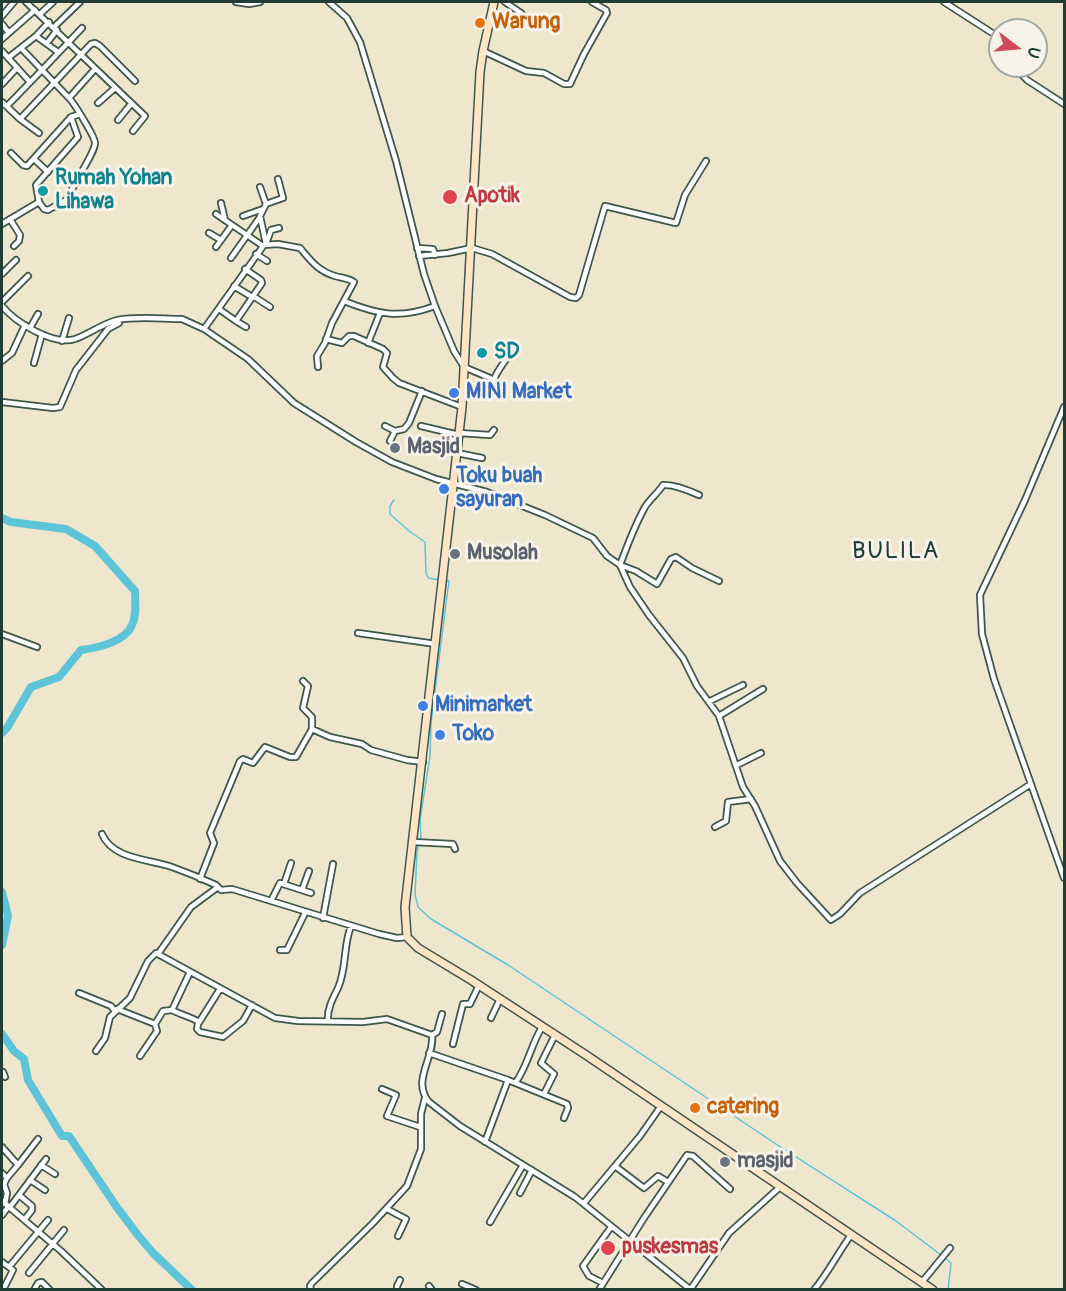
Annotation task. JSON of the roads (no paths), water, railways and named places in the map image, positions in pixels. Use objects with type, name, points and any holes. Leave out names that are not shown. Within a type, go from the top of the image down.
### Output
[{"type":"street","points":[[2,16],[14,2]]},
{"type":"street","points":[[27,2],[145,116],[133,131]]},
{"type":"street","points":[[40,14],[53,2]]},
{"type":"street","points":[[47,43],[55,29],[80,2]]},
{"type":"street","points":[[236,2],[249,4],[260,2]]},
{"type":"street","points":[[329,2],[347,18],[360,42],[396,161],[419,256],[435,306],[454,351],[464,367],[494,380],[500,386]]},
{"type":"street","points":[[505,2],[521,13],[529,23]]},
{"type":"street","points":[[485,52],[525,71],[544,73],[564,84],[570,84],[607,13],[606,10],[592,2]]},
{"type":"street","points":[[944,2],[988,30]]},
{"type":"street","points":[[491,3],[478,102],[462,407],[415,842],[405,907],[407,937],[432,958],[479,985],[555,1035],[933,1290]]},
{"type":"street","points":[[2,39],[35,10]]},
{"type":"street","points":[[30,82],[4,54],[22,49],[49,22]]},
{"type":"street","points":[[2,24],[9,33]]},
{"type":"street","points":[[7,106],[67,41],[82,28]]},
{"type":"street","points":[[36,36],[58,52]]},
{"type":"street","points":[[20,120],[91,44],[98,44],[135,81]]},
{"type":"street","points":[[22,49],[69,98],[94,140],[94,148],[71,187],[68,199],[48,210],[44,209],[39,202],[35,187],[78,137],[71,117]]},
{"type":"street","points":[[2,84],[17,68]]},
{"type":"street","points":[[69,98],[95,69]]},
{"type":"street","points":[[1025,78],[1065,104]]},
{"type":"street","points":[[98,103],[115,88]]},
{"type":"street","points":[[2,102],[20,120],[39,133]]},
{"type":"street","points":[[118,120],[131,104]]},
{"type":"street","points":[[11,153],[26,166],[71,117],[80,114]]},
{"type":"street","points":[[34,159],[48,172]]},
{"type":"street","points":[[419,256],[472,248],[492,254],[570,297],[576,298],[579,295],[606,206],[676,223],[685,195],[706,161]]},
{"type":"street","points":[[243,216],[283,198],[278,179]]},
{"type":"street","points":[[231,258],[260,217],[264,207],[260,187]]},
{"type":"street","points":[[2,224],[39,202]]},
{"type":"street","points":[[221,203],[225,220]]},
{"type":"street","points":[[216,214],[264,245],[300,248],[314,265],[331,274],[353,280],[354,285],[332,323],[317,356],[318,367]]},
{"type":"street","points":[[260,217],[264,245]]},
{"type":"street","points":[[10,219],[20,235],[20,241],[14,246]]},
{"type":"street","points":[[216,247],[232,225]]},
{"type":"street","points":[[204,329],[264,245],[271,230],[279,228]]},
{"type":"street","points":[[209,232],[221,240]]},
{"type":"street","points":[[417,248],[433,249],[435,255]]},
{"type":"street","points":[[256,254],[267,261]]},
{"type":"street","points":[[2,274],[16,260]]},
{"type":"street","points":[[236,321],[262,281],[245,269]]},
{"type":"street","points":[[28,276],[2,308],[42,334],[62,341],[74,339],[112,322],[136,319],[182,320],[204,329],[248,358],[286,396],[332,428],[403,467],[436,479],[487,492],[582,532],[593,538],[607,556],[657,584],[671,560],[676,557],[692,568],[719,581]]},
{"type":"street","points":[[234,286],[270,307]]},
{"type":"street","points":[[344,301],[380,313],[405,315],[435,306]]},
{"type":"street","points":[[219,309],[246,327]]},
{"type":"street","points":[[368,343],[380,313]]},
{"type":"street","points":[[2,361],[12,353],[38,314]]},
{"type":"street","points":[[62,341],[69,318]]},
{"type":"street","points":[[2,402],[59,407],[74,372],[108,329],[115,324],[136,319]]},
{"type":"street","points":[[34,363],[42,334]]},
{"type":"street","points":[[326,339],[344,342],[351,336],[386,351],[383,368],[393,378],[462,407]]},
{"type":"street","points":[[494,380],[496,373],[502,368],[510,354]]},
{"type":"street","points":[[385,426],[395,431],[402,430],[409,423],[422,391]]},
{"type":"street","points":[[1065,407],[1025,501],[979,598],[984,646],[1006,716],[1065,878]]},
{"type":"street","points":[[421,426],[459,434],[490,435],[494,430]]},
{"type":"street","points":[[390,441],[395,431]]},
{"type":"street","points":[[457,453],[482,458]]},
{"type":"street","points":[[699,495],[667,484],[663,485],[645,507],[620,565],[630,587],[677,649],[697,686],[719,716],[743,787],[780,861],[831,920],[860,893],[1030,784]]},
{"type":"street","points":[[358,633],[436,644]]},
{"type":"street","points":[[2,634],[37,647]]},
{"type":"street","points":[[200,879],[214,843],[210,833],[240,760],[254,763],[265,747],[290,757],[298,756],[312,729],[312,715],[303,708],[308,686],[303,681]]},
{"type":"street","points":[[710,701],[743,685]]},
{"type":"street","points":[[719,716],[763,689]]},
{"type":"street","points":[[312,729],[330,737],[362,744],[371,750],[423,762]]},
{"type":"street","points":[[736,765],[761,753]]},
{"type":"street","points":[[715,826],[726,821],[728,802],[751,799]]},
{"type":"street","points":[[102,834],[107,842],[124,854],[171,866],[218,887],[220,890],[232,889],[351,926],[397,938],[407,937]]},
{"type":"street","points":[[415,842],[452,843],[455,849]]},
{"type":"street","points":[[284,884],[291,863]]},
{"type":"street","points":[[323,918],[333,864]]},
{"type":"street","points":[[302,890],[309,871]]},
{"type":"street","points":[[271,901],[280,883],[311,893]]},
{"type":"street","points":[[96,1051],[105,1038],[110,1017],[133,994],[148,961],[154,954],[158,954],[190,907],[218,887]]},
{"type":"street","points":[[280,950],[287,950],[304,913]]},
{"type":"street","points":[[328,1020],[331,1002],[343,972],[346,942],[351,926]]},
{"type":"street","points":[[158,954],[275,1018],[298,1021],[363,1022],[387,1018],[432,1035]]},
{"type":"street","points":[[172,1010],[190,972]]},
{"type":"street","points":[[453,1044],[462,1006],[470,1004],[479,985]]},
{"type":"street","points":[[220,989],[199,1022],[197,1027],[200,1032],[222,1037],[243,1021],[252,1005]]},
{"type":"street","points":[[79,993],[155,1024]]},
{"type":"street","points":[[491,1018],[500,999]]},
{"type":"street","points":[[140,1056],[157,1031],[155,1024],[163,1011],[172,1010],[199,1022]]},
{"type":"street","points":[[432,1035],[437,1032],[442,1014]]},
{"type":"street","points":[[516,1082],[542,1027]]},
{"type":"street","points":[[311,1290],[312,1283],[387,1209],[410,1180],[421,1149],[421,1109],[426,1098],[423,1078],[433,1040],[432,1035]]},
{"type":"street","points":[[544,1094],[554,1074],[540,1063],[555,1035]]},
{"type":"street","points":[[429,1053],[516,1082],[568,1105],[564,1118]]},
{"type":"street","points":[[485,1142],[508,1080]]},
{"type":"street","points":[[382,1089],[396,1095],[387,1116],[420,1127]]},
{"type":"street","points":[[426,1098],[449,1118],[485,1142],[584,1203],[690,1289],[729,1233],[780,1187]]},
{"type":"street","points":[[584,1203],[640,1136],[661,1106]]},
{"type":"street","points":[[2,1215],[7,1193],[4,1184],[38,1139]]},
{"type":"street","points":[[2,1147],[18,1165]]},
{"type":"street","points":[[599,1290],[685,1157],[690,1154],[730,1190]]},
{"type":"street","points":[[6,1205],[19,1195],[46,1159]]},
{"type":"street","points":[[41,1165],[55,1174]]},
{"type":"street","points":[[490,1222],[523,1165]]},
{"type":"street","points":[[615,1166],[644,1188],[658,1176],[668,1182]]},
{"type":"street","points":[[520,1193],[532,1170]]},
{"type":"street","points":[[2,1173],[7,1178]]},
{"type":"street","points":[[30,1180],[45,1190]]},
{"type":"street","points":[[19,1195],[33,1208],[25,1219]]},
{"type":"street","points":[[6,1205],[25,1219],[102,1290]]},
{"type":"street","points":[[387,1209],[406,1219],[398,1236]]},
{"type":"street","points":[[9,1267],[48,1220]]},
{"type":"street","points":[[603,1283],[589,1276],[583,1266],[611,1227]]},
{"type":"street","points":[[29,1273],[64,1230]]},
{"type":"street","points":[[814,1290],[828,1273],[831,1263],[851,1235]]},
{"type":"street","points":[[922,1282],[951,1248]]},
{"type":"street","points":[[2,1262],[13,1270],[3,1290]]},
{"type":"street","points":[[397,1290],[400,1280]]},
{"type":"street","points":[[34,1290],[38,1283],[42,1282],[50,1290]]},
{"type":"street","points":[[462,1284],[476,1290]]},
{"type":"waterway","points":[[394,500],[390,506],[390,514],[425,542],[426,573],[428,578],[440,580]]},
{"type":"waterway","points":[[2,518],[11,522],[66,529],[95,546],[135,591],[135,617],[128,631],[117,640],[81,650],[59,677],[31,687],[2,733]]},
{"type":"waterway","points":[[445,581],[449,581],[431,723],[430,756],[420,820],[421,836],[417,852],[415,894],[418,907],[431,919],[508,965],[779,1146],[896,1221],[941,1255]]},
{"type":"waterway","points":[[2,892],[8,916],[2,945]]},
{"type":"waterway","points":[[2,1034],[14,1051],[24,1059],[28,1080],[62,1136],[69,1136],[116,1206],[153,1253],[192,1290]]},
{"type":"waterway","points":[[945,1258],[951,1263],[948,1290]]},
{"type":"place","name":"Warung","points":[[480,23]]},
{"type":"place","name":"Rumah Yohan Lihawa","points":[[43,191]]},
{"type":"place","name":"Apotik","points":[[450,197]]},
{"type":"place","name":"SD","points":[[482,353]]},
{"type":"place","name":"MINI Market","points":[[454,393]]},
{"type":"place","name":"Masjid","points":[[395,448]]},
{"type":"place","name":"Toku buah sayuran","points":[[444,489]]},
{"type":"place","name":"Musolah","points":[[455,554]]},
{"type":"place","name":"Minimarket","points":[[423,706]]},
{"type":"place","name":"Toko","points":[[440,735]]},
{"type":"place","name":"catering","points":[[695,1108]]},
{"type":"place","name":"masjid","points":[[725,1162]]},
{"type":"place","name":"puskesmas","points":[[608,1248]]},
{"type":"district","name":"BULILA","points":[[896,552]]}]
